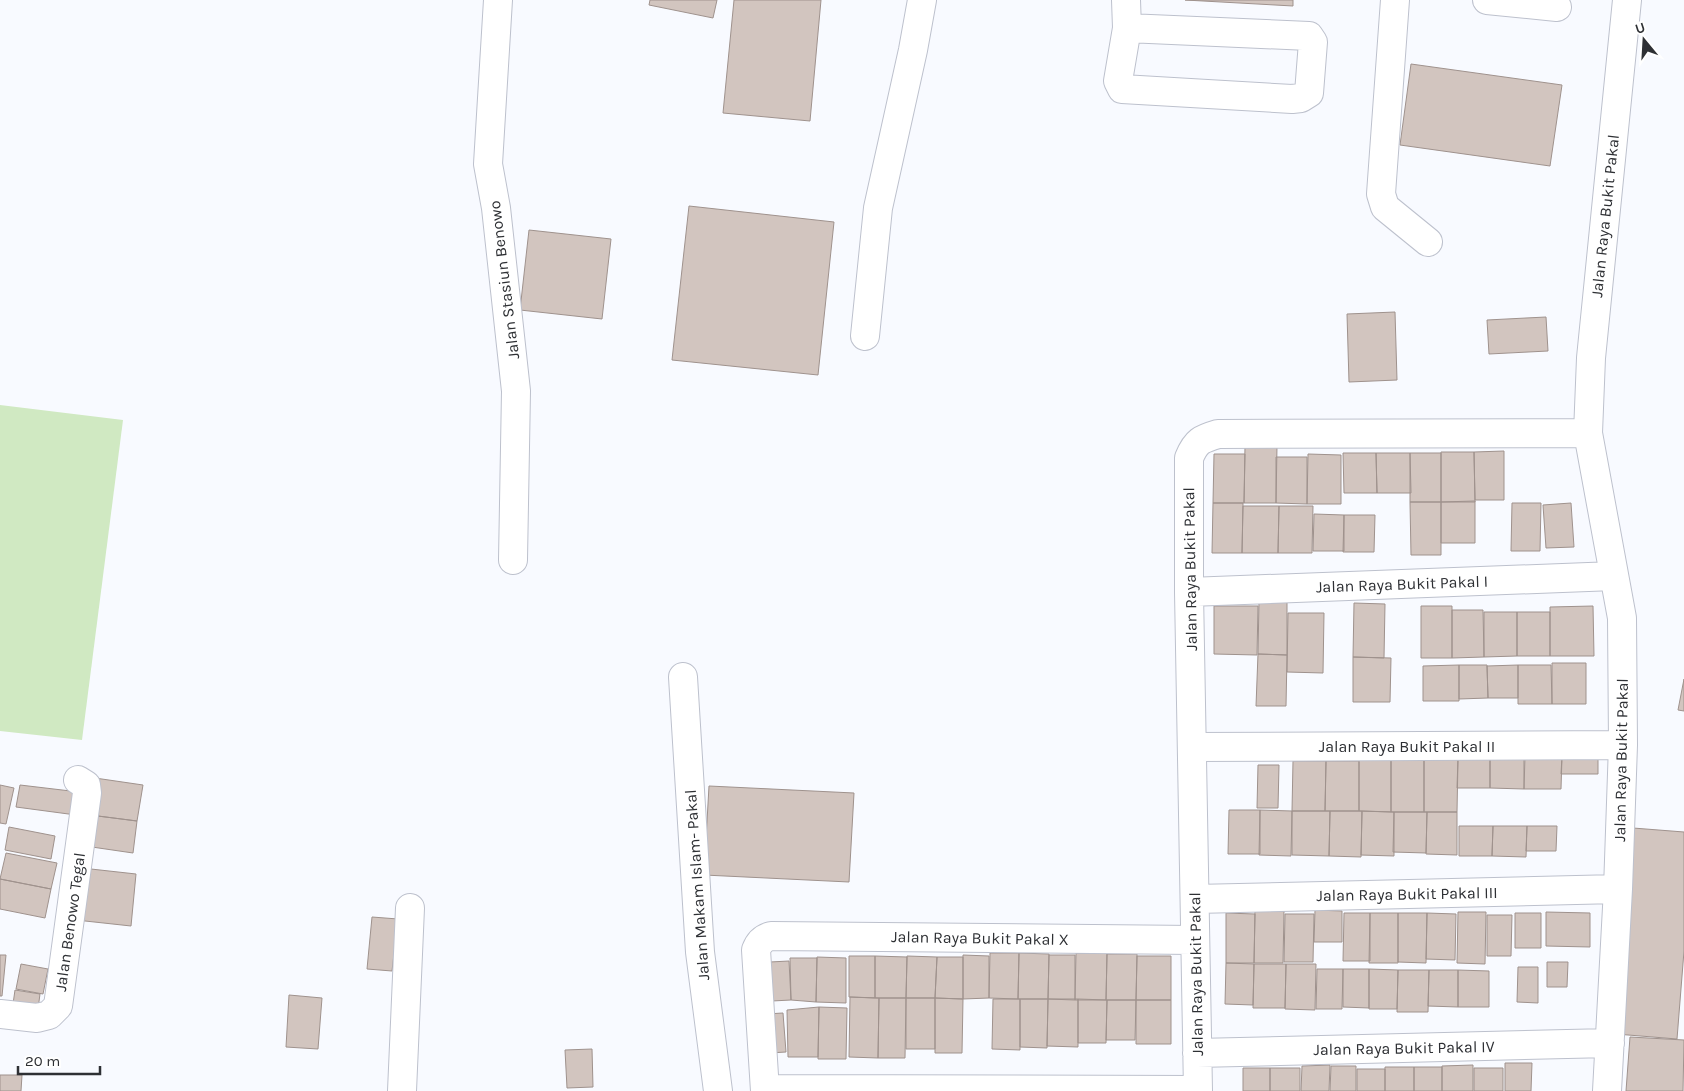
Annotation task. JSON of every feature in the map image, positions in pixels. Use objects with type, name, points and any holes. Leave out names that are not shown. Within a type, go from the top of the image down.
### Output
[{"type":"street","name":"Jalan Stasiun Benowo","points":[[498,0],[488,164],[496,208],[516,391],[513,560]]},
{"type":"street","points":[[865,336],[878,208],[913,50],[922,0]]},
{"type":"street","points":[[1126,0],[1127,28],[1118,81],[1122,89],[1292,100],[1301,98],[1309,93],[1313,42],[1309,36],[1127,28]]},
{"type":"street","points":[[1395,0],[1381,194],[1385,207],[1428,242]]},
{"type":"street","points":[[1487,0],[1557,7]]},
{"type":"street","name":"Jalan Raya Bukit Pakal","points":[[1607,1091],[1618,888],[1623,745],[1622,618],[1588,433],[1591,358],[1627,0]]},
{"type":"street","name":"Jalan Raya Bukit Pakal","points":[[1198,1091],[1189,592],[1189,458],[1194,445],[1204,438],[1218,434],[1588,433]]},
{"type":"street","name":"Jalan Raya Bukit Pakal I","points":[[1189,592],[1614,576]]},
{"type":"street","name":"Jalan Makam Islam- Pakal","points":[[683,677],[700,952],[718,1091]]},
{"type":"street","name":"Jalan Raya Bukit Pakal II","points":[[1192,747],[1623,745]]},
{"type":"street","name":"Jalan Benowo Tegal","points":[[0,1014],[37,1018],[49,1015],[58,1006],[87,793],[86,785],[78,780]]},
{"type":"street","name":"Jalan Raya Bukit Pakal III","points":[[1196,899],[1618,888]]},
{"type":"street","points":[[402,1091],[410,908]]},
{"type":"street","name":"Jalan Raya Bukit Pakal X","points":[[765,1090],[756,950],[759,943],[765,938],[781,936],[1195,940]]},
{"type":"street","name":"Jalan Raya Bukit Pakal IV","points":[[1198,1053],[1610,1043]]},
{"type":"street","points":[[765,1090],[1198,1091]]},
{"type":"green space","points":[[0,405],[123,420],[82,740],[0,731]]},
{"type":"building","points":[[650,0],[717,0],[713,18],[649,5]]},
{"type":"building","points":[[734,0],[821,0],[810,121],[723,113]]},
{"type":"building","points":[[1185,0],[1293,0],[1293,6]]},
{"type":"building","points":[[1411,64],[1562,85],[1550,166],[1400,145]]},
{"type":"building","points":[[689,206],[834,222],[818,375],[672,360]]},
{"type":"building","points":[[529,230],[611,239],[602,319],[520,310]]},
{"type":"building","points":[[1395,312],[1397,380],[1349,382],[1347,314]]},
{"type":"building","points":[[1546,317],[1548,351],[1489,354],[1487,320]]},
{"type":"building","points":[[1245,446],[1277,446],[1276,503],[1244,503]]},
{"type":"building","points":[[1504,451],[1504,500],[1475,500],[1474,452]]},
{"type":"building","points":[[1441,452],[1474,452],[1475,502],[1441,502]]},
{"type":"building","points":[[1343,453],[1376,453],[1377,493],[1344,493]]},
{"type":"building","points":[[1376,453],[1410,453],[1411,493],[1377,493]]},
{"type":"building","points":[[1410,453],[1441,453],[1441,502],[1410,502]]},
{"type":"building","points":[[1214,454],[1245,454],[1244,503],[1213,503]]},
{"type":"building","points":[[1308,454],[1341,455],[1341,504],[1307,504]]},
{"type":"building","points":[[1276,457],[1307,457],[1307,504],[1276,503]]},
{"type":"building","points":[[1475,501],[1475,543],[1441,543],[1441,502]]},
{"type":"building","points":[[1410,502],[1441,502],[1441,555],[1411,555]]},
{"type":"building","points":[[1213,503],[1243,503],[1242,553],[1212,553]]},
{"type":"building","points":[[1512,503],[1541,503],[1540,551],[1511,551]]},
{"type":"building","points":[[1571,503],[1574,547],[1546,548],[1543,505]]},
{"type":"building","points":[[1243,506],[1279,506],[1278,553],[1242,553]]},
{"type":"building","points":[[1279,506],[1313,506],[1312,553],[1278,553]]},
{"type":"building","points":[[1314,514],[1344,515],[1344,551],[1313,551]]},
{"type":"building","points":[[1344,515],[1375,515],[1374,552],[1343,552]]},
{"type":"building","points":[[1259,601],[1287,602],[1287,655],[1258,654]]},
{"type":"building","points":[[1354,603],[1385,604],[1384,658],[1353,657]]},
{"type":"building","points":[[1214,606],[1258,606],[1257,655],[1214,654]]},
{"type":"building","points":[[1421,606],[1452,606],[1452,658],[1421,658]]},
{"type":"building","points":[[1593,606],[1594,656],[1550,656],[1550,607]]},
{"type":"building","points":[[1452,610],[1483,610],[1484,657],[1452,658]]},
{"type":"building","points":[[1484,612],[1517,612],[1517,656],[1484,657]]},
{"type":"building","points":[[1517,612],[1550,612],[1550,656],[1517,656]]},
{"type":"building","points":[[1288,613],[1324,613],[1323,673],[1287,672]]},
{"type":"building","points":[[1258,654],[1287,655],[1286,706],[1256,706]]},
{"type":"building","points":[[1353,657],[1391,658],[1390,702],[1353,702]]},
{"type":"building","points":[[1552,663],[1586,663],[1586,704],[1552,704]]},
{"type":"building","points":[[1459,665],[1459,701],[1423,701],[1423,666]]},
{"type":"building","points":[[1459,665],[1487,665],[1488,698],[1459,699]]},
{"type":"building","points":[[1518,665],[1551,665],[1552,704],[1518,704]]},
{"type":"building","points":[[1518,665],[1518,698],[1488,698],[1487,666]]},
{"type":"building","points":[[1684,679],[1684,711],[1678,710]]},
{"type":"building","points":[[1525,756],[1562,756],[1561,789],[1524,789]]},
{"type":"building","points":[[1562,756],[1598,757],[1598,774],[1561,774]]},
{"type":"building","points":[[1424,758],[1458,758],[1457,812],[1424,812]]},
{"type":"building","points":[[1458,758],[1490,758],[1490,788],[1457,788]]},
{"type":"building","points":[[1490,758],[1524,759],[1524,789],[1490,788]]},
{"type":"building","points":[[1359,759],[1391,760],[1391,812],[1359,811]]},
{"type":"building","points":[[1391,760],[1424,760],[1424,812],[1391,812]]},
{"type":"building","points":[[1293,761],[1326,761],[1325,811],[1292,811]]},
{"type":"building","points":[[1326,761],[1359,761],[1359,811],[1325,811]]},
{"type":"building","points":[[1258,765],[1279,765],[1278,808],[1257,808]]},
{"type":"building","points":[[95,778],[143,785],[137,821],[90,815]]},
{"type":"building","points":[[0,785],[14,788],[6,824],[0,823]]},
{"type":"building","points":[[20,785],[79,792],[76,815],[16,807]]},
{"type":"building","points":[[709,786],[854,793],[849,882],[704,875]]},
{"type":"building","points":[[1229,810],[1260,810],[1260,854],[1228,854]]},
{"type":"building","points":[[1260,810],[1292,811],[1291,856],[1259,855]]},
{"type":"building","points":[[1292,811],[1330,811],[1329,856],[1292,855]]},
{"type":"building","points":[[1330,811],[1362,811],[1361,857],[1329,856]]},
{"type":"building","points":[[1362,811],[1394,812],[1394,856],[1361,855]]},
{"type":"building","points":[[1394,812],[1427,812],[1426,853],[1393,852]]},
{"type":"building","points":[[1427,812],[1457,812],[1457,855],[1426,854]]},
{"type":"building","points":[[90,815],[137,821],[133,853],[85,846]]},
{"type":"building","points":[[1459,826],[1493,826],[1492,856],[1459,856]]},
{"type":"building","points":[[1493,826],[1527,826],[1526,857],[1492,856]]},
{"type":"building","points":[[1527,826],[1557,826],[1556,851],[1526,851]]},
{"type":"building","points":[[9,827],[55,836],[51,859],[5,850]]},
{"type":"building","points":[[1633,828],[1684,832],[1684,951],[1677,1039],[1616,1034]]},
{"type":"building","points":[[6,853],[57,863],[51,889],[0,879]]},
{"type":"building","points":[[82,868],[136,874],[131,926],[76,920]]},
{"type":"building","points":[[0,879],[51,889],[45,918],[0,909]]},
{"type":"building","points":[[1315,910],[1342,911],[1342,942],[1314,942]]},
{"type":"building","points":[[1255,911],[1284,911],[1283,963],[1254,963]]},
{"type":"building","points":[[1458,912],[1486,912],[1485,964],[1457,963]]},
{"type":"building","points":[[1546,912],[1590,913],[1590,947],[1546,946]]},
{"type":"building","points":[[1226,913],[1255,914],[1254,963],[1226,963]]},
{"type":"building","points":[[1344,913],[1370,913],[1370,961],[1343,961]]},
{"type":"building","points":[[1370,913],[1398,913],[1398,963],[1369,963]]},
{"type":"building","points":[[1398,913],[1427,913],[1426,963],[1398,962]]},
{"type":"building","points":[[1427,913],[1456,914],[1455,960],[1426,959]]},
{"type":"building","points":[[1515,913],[1541,913],[1541,948],[1515,948]]},
{"type":"building","points":[[1285,914],[1314,914],[1313,962],[1284,962]]},
{"type":"building","points":[[1487,915],[1512,915],[1511,956],[1487,956]]},
{"type":"building","points":[[372,917],[398,919],[392,971],[367,969]]},
{"type":"building","points":[[990,953],[1019,953],[1018,999],[989,998]]},
{"type":"building","points":[[1019,953],[1049,954],[1048,999],[1018,999]]},
{"type":"building","points":[[1076,953],[1107,953],[1106,1000],[1075,1000]]},
{"type":"building","points":[[1107,954],[1137,954],[1136,1000],[1106,1000]]},
{"type":"building","points":[[0,955],[6,955],[2,996],[0,996]]},
{"type":"building","points":[[963,955],[989,956],[989,998],[963,999]]},
{"type":"building","points":[[1049,955],[1075,955],[1075,1000],[1048,999]]},
{"type":"building","points":[[849,956],[875,956],[875,998],[849,997]]},
{"type":"building","points":[[875,956],[907,957],[906,998],[875,998]]},
{"type":"building","points":[[907,956],[937,957],[935,998],[906,998]]},
{"type":"building","points":[[1137,956],[1171,956],[1171,1000],[1136,1000]]},
{"type":"building","points":[[817,957],[846,958],[846,1003],[816,1002]]},
{"type":"building","points":[[937,957],[963,957],[963,999],[935,998]]},
{"type":"building","points":[[790,958],[817,958],[816,1002],[791,1000]]},
{"type":"building","points":[[789,961],[791,1000],[772,1001],[770,962]]},
{"type":"building","points":[[1547,962],[1568,962],[1567,987],[1547,987]]},
{"type":"building","points":[[1226,963],[1254,964],[1253,1005],[1225,1004]]},
{"type":"building","points":[[21,964],[48,969],[43,994],[16,989]]},
{"type":"building","points":[[1254,964],[1286,964],[1285,1008],[1253,1008]]},
{"type":"building","points":[[1286,964],[1316,964],[1315,1010],[1285,1009]]},
{"type":"building","points":[[1518,967],[1538,967],[1538,1003],[1517,1002]]},
{"type":"building","points":[[1317,969],[1343,969],[1342,1009],[1316,1009]]},
{"type":"building","points":[[1343,969],[1369,969],[1369,1008],[1343,1007]]},
{"type":"building","points":[[1369,969],[1398,970],[1397,1009],[1369,1009]]},
{"type":"building","points":[[1398,970],[1429,970],[1428,1012],[1397,1012]]},
{"type":"building","points":[[1429,970],[1458,970],[1458,1007],[1428,1006]]},
{"type":"building","points":[[1458,970],[1489,971],[1489,1007],[1458,1007]]},
{"type":"building","points":[[15,990],[40,994],[38,1009],[13,1004]]},
{"type":"building","points":[[289,995],[322,998],[318,1049],[286,1047]]},
{"type":"building","points":[[850,997],[879,998],[878,1058],[849,1057]]},
{"type":"building","points":[[879,998],[906,998],[905,1058],[878,1058]]},
{"type":"building","points":[[906,998],[935,998],[935,1049],[906,1049]]},
{"type":"building","points":[[935,998],[963,999],[962,1053],[935,1053]]},
{"type":"building","points":[[993,999],[1020,999],[1020,1050],[992,1049]]},
{"type":"building","points":[[1020,999],[1048,999],[1047,1048],[1020,1047]]},
{"type":"building","points":[[1048,999],[1078,999],[1078,1047],[1047,1046]]},
{"type":"building","points":[[1078,999],[1107,1000],[1106,1043],[1078,1043]]},
{"type":"building","points":[[1107,1000],[1136,1000],[1135,1040],[1106,1040]]},
{"type":"building","points":[[1136,1000],[1171,1000],[1171,1044],[1136,1044]]},
{"type":"building","points":[[819,1007],[818,1057],[788,1057],[787,1010]]},
{"type":"building","points":[[819,1007],[847,1008],[846,1059],[818,1059]]},
{"type":"building","points":[[783,1013],[786,1052],[769,1053],[766,1014]]},
{"type":"building","points":[[1630,1037],[1684,1040],[1683,1091],[1626,1091]]},
{"type":"building","points":[[592,1049],[593,1087],[567,1088],[565,1050]]},
{"type":"building","points":[[1505,1063],[1532,1063],[1531,1091],[1505,1091]]},
{"type":"building","points":[[1330,1065],[1329,1091],[1301,1091],[1302,1066]]},
{"type":"building","points":[[1473,1065],[1473,1091],[1442,1091],[1442,1066]]},
{"type":"building","points":[[1331,1066],[1356,1066],[1356,1091],[1330,1091]]},
{"type":"building","points":[[1385,1067],[1414,1067],[1414,1091],[1385,1091]]},
{"type":"building","points":[[1414,1067],[1442,1067],[1442,1091],[1414,1091]]},
{"type":"building","points":[[1243,1068],[1270,1068],[1270,1091],[1243,1091]]},
{"type":"building","points":[[1270,1068],[1300,1068],[1300,1091],[1270,1091]]},
{"type":"building","points":[[1474,1068],[1503,1068],[1503,1091],[1474,1091]]},
{"type":"building","points":[[1357,1069],[1385,1069],[1385,1091],[1357,1091]]},
{"type":"building","points":[[0,1075],[22,1075],[21,1091],[0,1091]]}]
